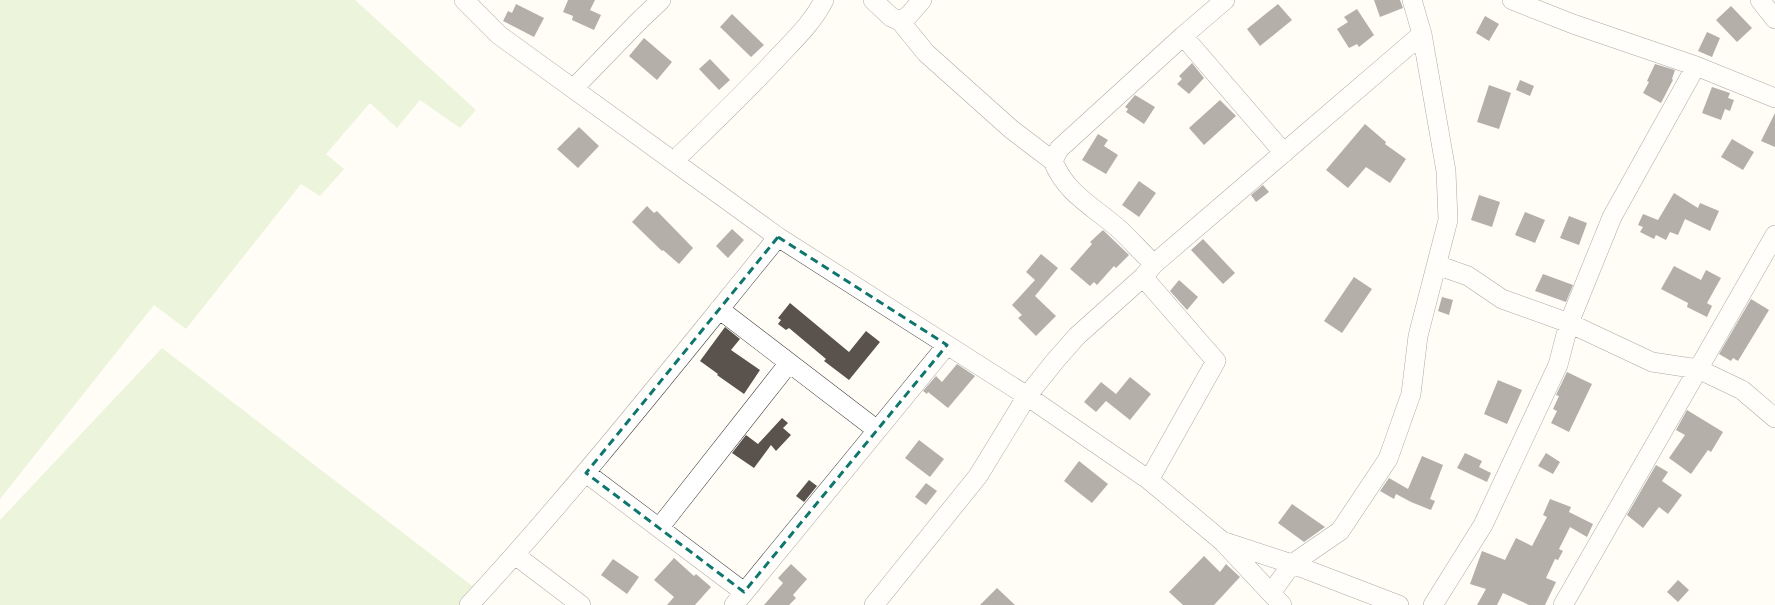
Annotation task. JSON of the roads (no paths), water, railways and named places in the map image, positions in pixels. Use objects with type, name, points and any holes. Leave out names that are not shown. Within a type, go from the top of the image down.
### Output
[{"type":"street","points":[[464,0],[499,35],[778,237],[1027,396],[1149,480],[1222,541],[1276,599],[1292,564],[1340,531],[1388,459],[1411,394],[1418,336],[1448,220],[1446,171],[1422,34],[1412,0]]},
{"type":"street","points":[[574,88],[637,23],[662,0]]},
{"type":"street","points":[[674,161],[764,72],[797,37],[818,11],[824,0]]},
{"type":"street","points":[[874,0],[891,16],[900,21],[926,53],[1011,129],[1053,161],[1057,172],[1069,188],[1120,230],[1148,271],[1216,361],[1149,480]]},
{"type":"street","points":[[900,21],[908,16],[922,0]]},
{"type":"street","points":[[1053,161],[1059,149],[1183,36],[1225,0]]},
{"type":"street","points":[[1512,0],[1573,24],[1696,66],[1775,98]]},
{"type":"street","points":[[1760,0],[1775,19]]},
{"type":"street","points":[[874,605],[978,476],[1027,396],[1077,336],[1148,271],[1422,34]]},
{"type":"street","points":[[1183,36],[1284,153]]},
{"type":"street","points":[[1433,605],[1483,525],[1558,364],[1569,324],[1612,217],[1696,66]]},
{"type":"street","points":[[1563,605],[1775,235]]},
{"type":"street","points":[[469,605],[515,555],[586,473],[778,237]]},
{"type":"street","points":[[1437,265],[1468,276],[1502,299],[1569,324],[1652,362],[1698,369],[1742,390],[1775,418]]},
{"type":"street","points":[[719,309],[877,430]]},
{"type":"street","points":[[586,473],[659,528],[739,599],[947,345]]},
{"type":"street","points":[[659,528],[789,363]]},
{"type":"street","points":[[1222,541],[1292,564],[1399,605]]},
{"type":"street","points":[[515,555],[581,605]]}]
